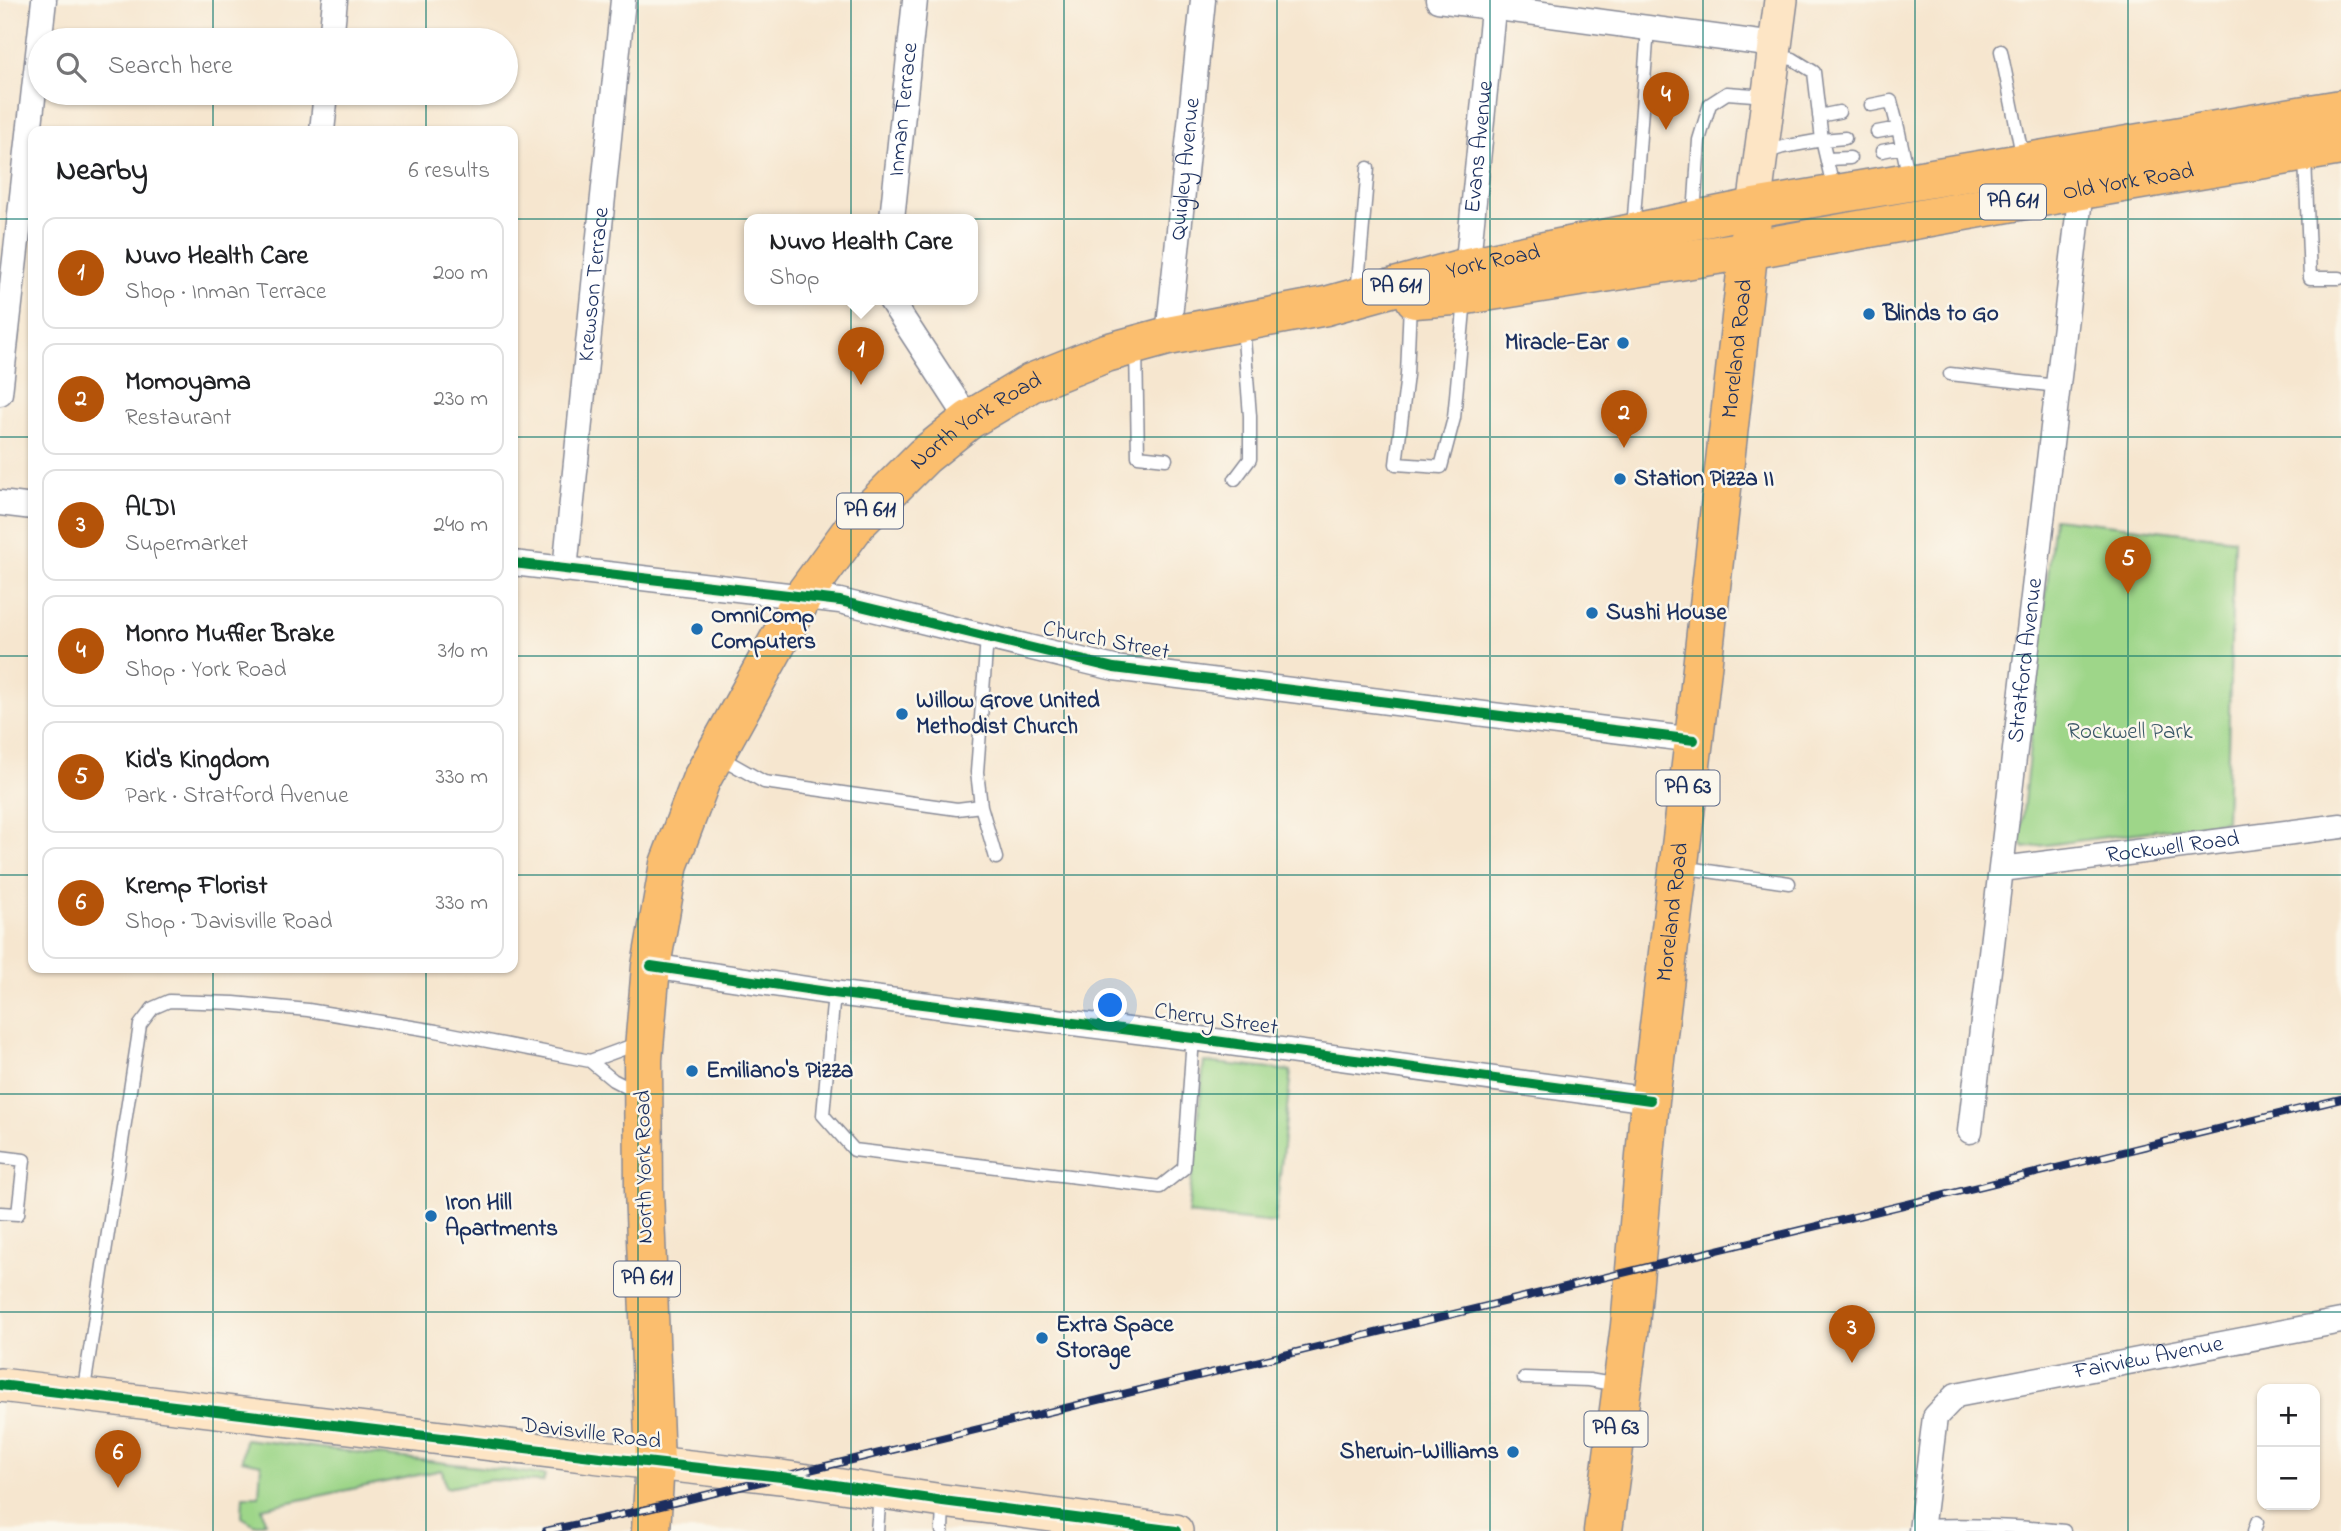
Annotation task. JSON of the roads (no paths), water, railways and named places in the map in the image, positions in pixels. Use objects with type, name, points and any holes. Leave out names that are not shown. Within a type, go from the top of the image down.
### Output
[{"type":"main road","name":"Old York Road","points":[[1754,208],[1831,177],[1906,164],[2024,163],[2341,109]]},
{"type":"main road","name":"Old York Road","points":[[1748,250],[2323,150]]},
{"type":"main road","name":"York Road","points":[[1341,302],[1410,300],[1633,233],[1754,208]]},
{"type":"main road","name":"Moreland Road","points":[[1603,1531],[1630,1326],[1650,1100],[1754,208]]},
{"type":"main road","name":"York Road","points":[[1341,302],[1466,281],[1748,250]]},
{"type":"main road","name":"North York Road","points":[[655,1462],[643,1096],[651,966],[669,864],[701,780],[802,598],[857,523],[924,456],[969,421],[1031,383],[1106,352],[1152,340],[1341,302]]},
{"type":"main road","name":"PA 611","points":[[651,1531],[655,1462]]},
{"type":"street","points":[[41,28],[44,0]]},
{"type":"street","points":[[332,28],[335,0]]},
{"type":"street","name":"Krewson Terrace","points":[[565,570],[623,0]]},
{"type":"street","name":"Inman Terrace","points":[[892,214],[915,0]]},
{"type":"street","name":"Quigley Avenue","points":[[1152,340],[1203,0]]},
{"type":"street","points":[[1437,0],[1494,3],[1774,50]]},
{"type":"street","name":"Moreland Road","points":[[1754,208],[1781,0]]},
{"type":"street","name":"Evans Avenue","points":[[1466,281],[1494,3]]},
{"type":"street","points":[[30,126],[32,105]]},
{"type":"street","points":[[323,126],[325,105]]},
{"type":"street","points":[[0,393],[28,143]]},
{"type":"street","name":"Stratford Avenue","points":[[1970,1131],[2081,190]]},
{"type":"street","points":[[894,305],[969,421]]},
{"type":"street","points":[[0,503],[28,506]]},
{"type":"street","name":"Church Street","points":[[518,564],[840,601],[1114,668],[1694,740]]},
{"type":"street","name":"Rockwell Road","points":[[2002,869],[2341,827]]},
{"type":"street","name":"Cherry Street","points":[[651,966],[834,993],[1650,1100]]},
{"type":"street","name":"Fairview Avenue","points":[[1921,1529],[1935,1417],[1956,1395],[2341,1321]]},
{"type":"street","name":"Davisville Road","points":[[0,1385],[781,1477],[880,1492],[942,1516],[1166,1530]]},
{"type":"lane","points":[[1633,233],[1648,28]]},
{"type":"lane","points":[[1774,50],[1814,72],[1822,140],[1831,177]]},
{"type":"lane","points":[[2001,51],[2024,163]]},
{"type":"lane","points":[[1694,220],[1699,140],[1710,103],[1727,93],[1769,96]]},
{"type":"lane","points":[[1871,106],[1891,101],[1906,164]]},
{"type":"lane","points":[[1819,116],[1839,112]]},
{"type":"lane","points":[[1877,132],[1898,128]]},
{"type":"lane","points":[[1761,154],[1783,146],[1845,138]]},
{"type":"lane","points":[[2323,150],[2310,278],[2340,278]]},
{"type":"lane","points":[[1882,151],[1906,164]]},
{"type":"lane","points":[[1831,177],[1850,158]]},
{"type":"lane","points":[[1341,302],[1368,168]]},
{"type":"lane","points":[[1410,300],[1407,375],[1396,464],[1441,467],[1454,418],[1466,281]]},
{"type":"lane","points":[[1235,479],[1250,459],[1250,416],[1243,322]]},
{"type":"lane","points":[[1152,340],[1138,456],[1166,458]]},
{"type":"lane","points":[[1950,374],[2058,386]]},
{"type":"lane","points":[[987,637],[977,772],[981,806],[996,858]]},
{"type":"lane","points":[[716,754],[764,782],[957,809],[981,806]]},
{"type":"lane","points":[[1678,866],[1788,884]]},
{"type":"lane","points":[[834,993],[823,1115],[854,1150],[1160,1187],[1184,1168],[1193,1038]]},
{"type":"lane","points":[[83,1395],[140,1025],[153,1009],[169,1001],[234,1003],[308,1010],[436,1031],[590,1061],[613,1080],[643,1096]]},
{"type":"lane","points":[[590,1061],[645,1030]]},
{"type":"lane","points":[[0,1157],[24,1160],[18,1214],[0,1213]]},
{"type":"lane","points":[[1524,1378],[1589,1380],[1622,1386]]},
{"type":"lane","points":[[877,1531],[880,1492]]},
{"type":"lane","points":[[1921,1529],[2007,1526],[2064,1531]]},
{"type":"railway","points":[[546,1531],[652,1508],[2341,1099]]},
{"type":"place","name":"Monro Muffler Brake","points":[[1666,130]]},
{"type":"place","name":"Blinds to Go","points":[[1869,314]]},
{"type":"place","name":"Miracle-Ear","points":[[1623,343]]},
{"type":"place","name":"Nuvo Health Care","points":[[861,385]]},
{"type":"place","name":"Momoyama","points":[[1624,448]]},
{"type":"place","name":"Station Pizza II","points":[[1620,479]]},
{"type":"place","name":"Kid's Kingdom","points":[[2128,594]]},
{"type":"place","name":"Sushi House","points":[[1592,613]]},
{"type":"place","name":"OmniComp Computers","points":[[697,629]]},
{"type":"place","name":"Willow Grove United Methodist Church","points":[[902,714]]},
{"type":"place","name":"Emiliano's Pizza","points":[[692,1071]]},
{"type":"place","name":"Iron Hill Apartments","points":[[431,1216]]},
{"type":"place","name":"Extra Space Storage","points":[[1042,1338]]},
{"type":"place","name":"ALDI","points":[[1852,1363]]},
{"type":"place","name":"Sherwin-Williams","points":[[1513,1452]]},
{"type":"place","name":"Kremp Florist","points":[[118,1488]]},
{"type":"park label","name":"Rockwell Park","points":[[2130,732]]}]
